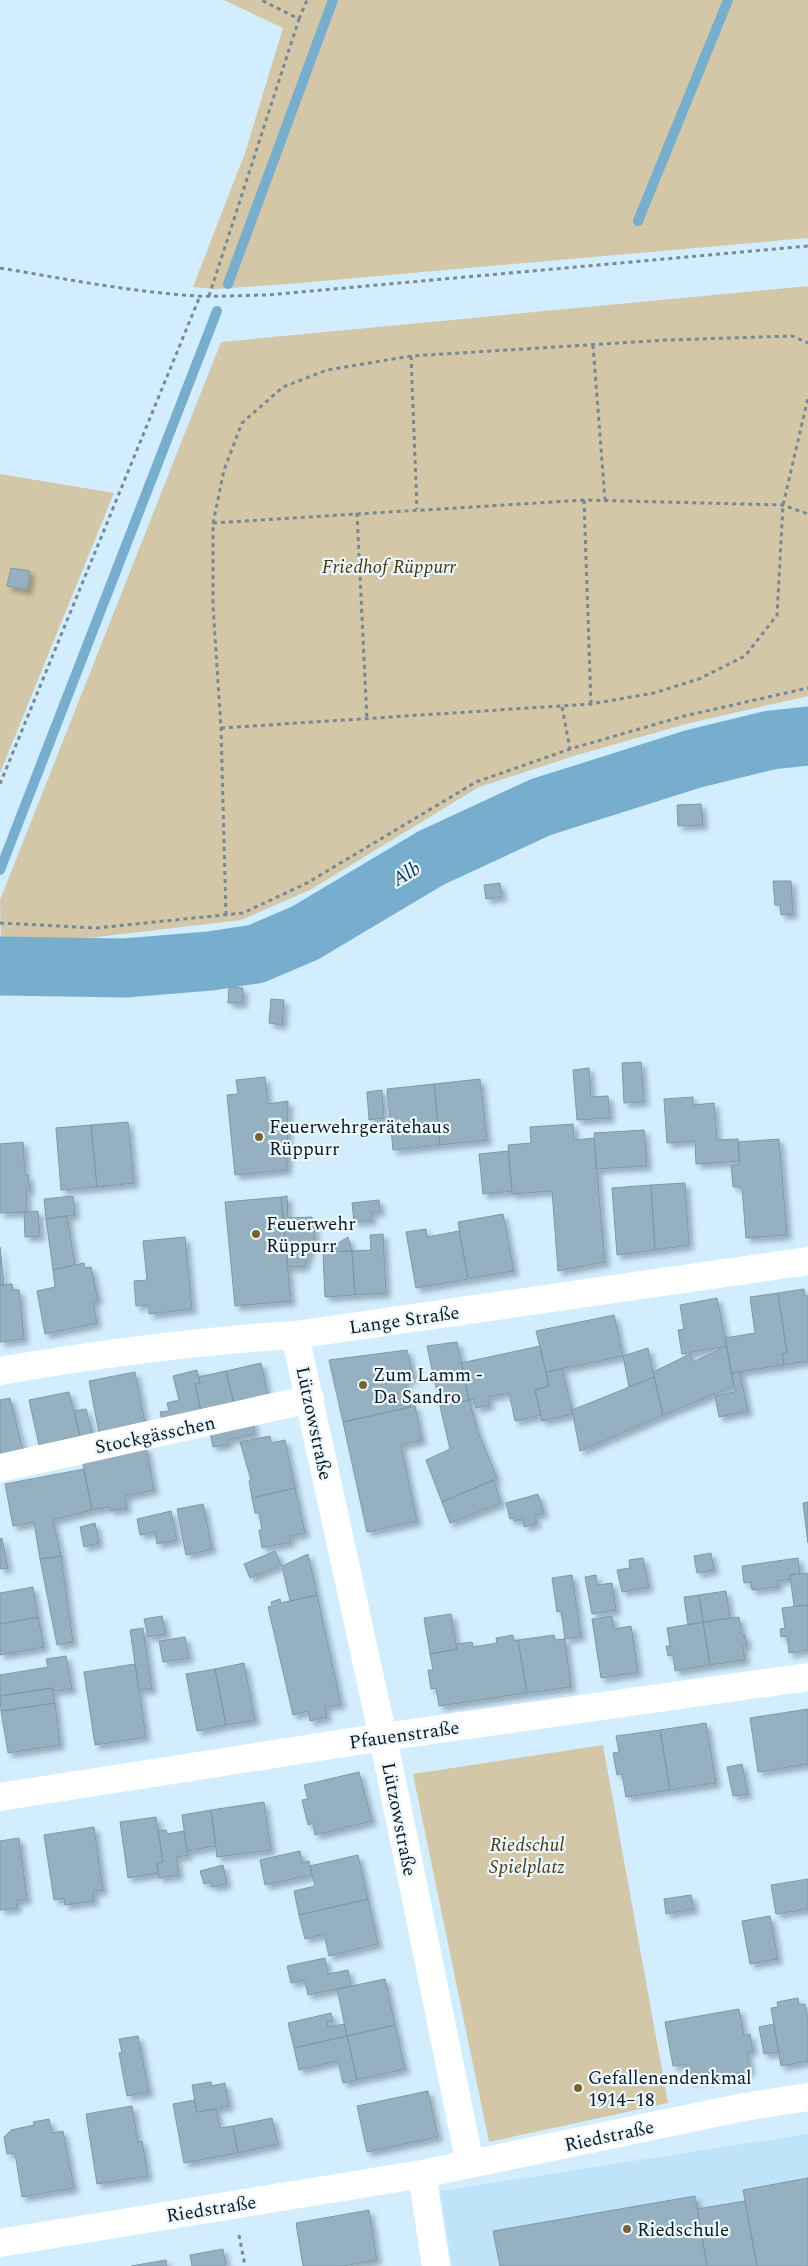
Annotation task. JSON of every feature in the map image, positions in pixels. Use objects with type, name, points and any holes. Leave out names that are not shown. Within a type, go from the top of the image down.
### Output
[{"type":"street","name":"Lange Straße","points":[[0,1371],[129,1350],[213,1340],[295,1335],[808,1261]]},
{"type":"street","name":"Lützowstraße","points":[[295,1335],[383,1737],[470,2164]]},
{"type":"street","name":"Stockgässchen","points":[[0,1468],[310,1399]]},
{"type":"street","name":"Pfauenstraße","points":[[0,1797],[383,1737],[808,1677]]},
{"type":"street","name":"Riedstraße","points":[[470,2164],[744,2107],[808,2097]]},
{"type":"street","points":[[436,2266],[422,2174],[470,2164]]},
{"type":"street","name":"Riedstraße","points":[[0,2243],[422,2174]]},
{"type":"path","points":[[261,0],[299,19]]},
{"type":"path","points":[[209,296],[306,0]]},
{"type":"path","points":[[0,268],[118,288],[200,296],[267,295],[808,246]]},
{"type":"path","points":[[0,784],[200,296]]},
{"type":"path","points":[[226,915],[220,728],[213,606],[213,523],[224,470],[242,423],[283,387],[327,370],[411,356],[593,344],[792,336],[808,343]]},
{"type":"path","points":[[593,344],[605,500]]},
{"type":"path","points":[[411,356],[417,509]]},
{"type":"path","points":[[220,728],[367,720],[591,704],[654,693],[698,679],[745,656],[778,615],[784,505],[808,398]]},
{"type":"path","points":[[213,523],[584,500],[784,505],[808,514]]},
{"type":"path","points":[[584,500],[591,704]]},
{"type":"path","points":[[357,513],[367,720]]},
{"type":"path","points":[[0,923],[96,928],[243,913],[307,883],[476,782],[570,749],[684,716],[808,688]]},
{"type":"path","points":[[562,707],[570,749]]},
{"type":"shaded area","name":"Riedschule","points":[[808,2134],[808,2266],[452,2266],[440,2191]]},
{"type":"green space","points":[[224,0],[808,0],[808,238],[288,284],[216,289],[193,287],[245,153],[283,28]]},
{"type":"green space","name":"Friedhof Rüppurr","points":[[808,286],[808,696],[686,724],[577,755],[479,787],[310,890],[241,920],[97,937],[17,943],[1,941],[0,900],[221,342]]},
{"type":"green space","points":[[0,474],[114,493],[0,773]]},
{"type":"green space","name":"Riedschul Spielplatz","points":[[603,1745],[668,2103],[489,2142],[413,1774]]},
{"type":"building","points":[[11,568],[30,571],[27,590],[7,586]]},
{"type":"building","points":[[701,804],[703,825],[678,826],[677,805]]},
{"type":"building","points":[[773,881],[791,881],[793,914],[781,915],[780,905],[775,905]]},
{"type":"building","points":[[500,883],[502,897],[486,899],[484,885]]},
{"type":"building","points":[[229,987],[243,988],[243,1003],[228,1003]]},
{"type":"building","points":[[271,999],[284,1000],[282,1025],[269,1023]]},
{"type":"building","points":[[641,1062],[644,1102],[624,1103],[622,1063]]},
{"type":"building","points":[[589,1068],[591,1097],[608,1096],[610,1118],[577,1120],[573,1070]]},
{"type":"building","name":"Feuerwehrgerätehaus Rüppurr","points":[[265,1077],[268,1104],[288,1101],[287,1170],[235,1175],[227,1095],[238,1094],[236,1080]]},
{"type":"building","points":[[480,1079],[487,1140],[440,1145],[434,1084]]},
{"type":"building","points":[[434,1084],[440,1145],[393,1150],[387,1089]]},
{"type":"building","points":[[382,1090],[384,1118],[369,1120],[367,1092]]},
{"type":"building","points":[[693,1097],[693,1105],[714,1103],[717,1140],[738,1139],[740,1161],[696,1164],[695,1141],[667,1143],[664,1099]]},
{"type":"building","points":[[128,1122],[134,1183],[97,1187],[91,1125]]},
{"type":"building","points":[[573,1124],[574,1140],[594,1138],[605,1262],[558,1271],[552,1191],[512,1194],[508,1145],[531,1143],[530,1127]]},
{"type":"building","points":[[91,1125],[97,1187],[61,1190],[56,1128]]},
{"type":"building","points":[[644,1130],[647,1166],[596,1169],[594,1133]]},
{"type":"building","points":[[779,1139],[787,1235],[746,1238],[742,1187],[733,1187],[731,1165],[739,1165],[738,1142]]},
{"type":"building","points":[[23,1142],[25,1175],[28,1175],[30,1190],[26,1190],[27,1212],[0,1213],[0,1144]]},
{"type":"building","points":[[508,1151],[512,1191],[483,1194],[479,1154]]},
{"type":"building","points":[[685,1183],[689,1245],[655,1250],[651,1185]]},
{"type":"building","points":[[651,1185],[655,1250],[617,1255],[612,1188]]},
{"type":"building","points":[[73,1196],[75,1215],[46,1219],[44,1199]]},
{"type":"building","points":[[287,1196],[288,1218],[312,1217],[315,1235],[304,1267],[288,1267],[281,1197]]},
{"type":"building","name":"Feuerwehr Rüppurr","points":[[281,1197],[291,1301],[235,1306],[225,1202]]},
{"type":"building","points":[[379,1200],[380,1212],[371,1212],[372,1220],[354,1222],[352,1203]]},
{"type":"building","points":[[38,1211],[40,1236],[25,1237],[24,1212]]},
{"type":"building","points":[[503,1214],[514,1271],[468,1279],[458,1222]]},
{"type":"building","points":[[67,1216],[75,1265],[53,1270],[46,1219]]},
{"type":"building","points":[[426,1229],[427,1237],[459,1231],[468,1279],[416,1288],[406,1232]]},
{"type":"building","points":[[383,1234],[386,1293],[355,1295],[352,1251],[371,1250],[370,1235]]},
{"type":"building","points":[[185,1237],[192,1309],[149,1314],[149,1305],[136,1306],[134,1281],[147,1280],[143,1241]]},
{"type":"building","points":[[348,1237],[352,1251],[323,1252]]},
{"type":"building","points":[[0,1247],[4,1285],[0,1285]]},
{"type":"building","points":[[352,1251],[355,1295],[325,1297],[323,1252]]},
{"type":"building","points":[[84,1263],[85,1268],[91,1267],[98,1300],[93,1301],[97,1323],[45,1334],[37,1291],[55,1287],[53,1270]]},
{"type":"building","points":[[12,1284],[13,1290],[19,1290],[24,1339],[0,1342],[0,1285]]},
{"type":"building","points":[[804,1289],[805,1296],[808,1296],[808,1361],[784,1365],[782,1354],[787,1353],[778,1293]]},
{"type":"building","points":[[778,1293],[787,1353],[782,1354],[784,1365],[731,1373],[725,1338],[755,1333],[750,1297]]},
{"type":"building","points":[[717,1298],[727,1346],[682,1354],[678,1330],[684,1329],[680,1305]]},
{"type":"building","points":[[614,1315],[623,1356],[546,1372],[536,1331]]},
{"type":"building","points":[[457,1342],[469,1400],[440,1406],[427,1346]]},
{"type":"building","points":[[540,1346],[549,1386],[535,1390],[541,1415],[515,1421],[509,1393],[488,1397],[490,1405],[476,1408],[474,1399],[469,1400],[461,1363]]},
{"type":"building","points":[[727,1346],[734,1386],[663,1415],[653,1372],[690,1354],[693,1362]]},
{"type":"building","points":[[648,1348],[654,1377],[629,1387],[623,1356]]},
{"type":"building","points":[[407,1350],[414,1378],[405,1380],[411,1407],[343,1422],[329,1360]]},
{"type":"building","points":[[261,1363],[269,1401],[235,1408],[226,1371]]},
{"type":"building","points":[[562,1369],[573,1414],[542,1421],[535,1390],[549,1386],[546,1372]]},
{"type":"building","points":[[197,1370],[200,1383],[195,1384],[201,1411],[163,1424],[160,1412],[169,1411],[167,1403],[179,1400],[173,1376]]},
{"type":"building","points":[[226,1371],[235,1408],[201,1411],[195,1384],[200,1383],[198,1377]]},
{"type":"building","points":[[135,1372],[146,1428],[100,1438],[89,1381]]},
{"type":"building","points":[[740,1372],[748,1411],[719,1417],[715,1396],[735,1392],[731,1373]]},
{"type":"building","points":[[654,1377],[663,1415],[580,1451],[572,1410]]},
{"type":"building","points":[[69,1392],[80,1436],[39,1445],[29,1400]]},
{"type":"building","points":[[10,1398],[23,1451],[0,1456],[0,1400]]},
{"type":"building","points":[[469,1400],[478,1432],[497,1478],[442,1502],[426,1460],[450,1449],[440,1406]]},
{"type":"building","points":[[415,1406],[422,1440],[401,1445],[417,1521],[367,1532],[343,1422]]},
{"type":"building","points":[[86,1409],[93,1437],[81,1440],[74,1411]]},
{"type":"building","points":[[252,1419],[255,1434],[227,1440],[228,1444],[213,1447],[209,1428]]},
{"type":"building","points":[[270,1436],[271,1443],[285,1440],[295,1488],[252,1498],[249,1481],[251,1480],[240,1442]]},
{"type":"building","points":[[146,1447],[154,1490],[125,1496],[127,1508],[111,1511],[110,1507],[92,1510],[82,1459]]},
{"type":"building","points":[[84,1469],[92,1510],[53,1520],[61,1556],[40,1559],[34,1522],[13,1526],[5,1484]]},
{"type":"building","points":[[494,1480],[501,1503],[450,1523],[442,1502]]},
{"type":"building","points":[[295,1488],[305,1533],[290,1536],[291,1542],[262,1548],[259,1530],[262,1530],[259,1513],[255,1513],[252,1498]]},
{"type":"building","points":[[538,1494],[544,1513],[534,1515],[537,1523],[524,1527],[523,1518],[514,1521],[514,1518],[510,1519],[506,1503]]},
{"type":"building","points":[[808,1502],[808,1543],[803,1503]]},
{"type":"building","points":[[203,1504],[212,1549],[186,1555],[177,1509]]},
{"type":"building","points":[[171,1511],[177,1540],[157,1544],[155,1532],[140,1535],[137,1519]]},
{"type":"building","points":[[95,1523],[99,1543],[84,1547],[80,1527]]},
{"type":"building","points":[[2,1538],[8,1568],[0,1569],[0,1539]]},
{"type":"building","points":[[275,1551],[281,1565],[250,1578],[244,1564]]},
{"type":"building","points":[[711,1553],[714,1570],[697,1573],[694,1556]]},
{"type":"building","points":[[308,1554],[317,1595],[290,1601],[282,1566]]},
{"type":"building","points":[[61,1556],[73,1642],[57,1645],[40,1559]]},
{"type":"building","points":[[643,1558],[649,1587],[622,1592],[617,1570],[630,1568],[629,1560]]},
{"type":"building","points":[[798,1558],[800,1574],[790,1575],[791,1579],[777,1581],[778,1587],[752,1590],[751,1582],[744,1583],[742,1566]]},
{"type":"building","points":[[808,1573],[808,1605],[794,1606],[790,1575]]},
{"type":"building","points":[[572,1575],[581,1636],[565,1639],[561,1611],[557,1612],[552,1578]]},
{"type":"building","points":[[596,1575],[597,1585],[612,1583],[616,1610],[592,1614],[585,1577]]},
{"type":"building","points":[[33,1587],[38,1617],[0,1624],[0,1593]]},
{"type":"building","points":[[726,1591],[730,1618],[703,1622],[699,1595]]},
{"type":"building","points":[[317,1595],[341,1704],[325,1707],[327,1717],[310,1721],[308,1711],[293,1715],[268,1607],[272,1606],[271,1602],[280,1599],[281,1603]]},
{"type":"building","points":[[699,1595],[703,1622],[688,1625],[684,1597]]},
{"type":"building","points":[[808,1605],[808,1650],[789,1653],[787,1636],[781,1637],[780,1629],[785,1628],[782,1608]]},
{"type":"building","points":[[451,1614],[457,1649],[430,1654],[424,1618]]},
{"type":"building","points":[[162,1616],[166,1634],[148,1637],[144,1619]]},
{"type":"building","points":[[612,1616],[614,1629],[631,1626],[638,1672],[601,1678],[592,1619]]},
{"type":"building","points":[[38,1617],[44,1647],[0,1655],[0,1624]]},
{"type":"building","points":[[739,1617],[742,1635],[745,1635],[747,1645],[743,1646],[745,1660],[710,1665],[703,1622]]},
{"type":"building","points":[[703,1622],[710,1665],[675,1671],[673,1655],[668,1656],[666,1646],[670,1646],[667,1628]]},
{"type":"building","points":[[143,1628],[152,1689],[139,1690],[130,1630]]},
{"type":"building","points":[[513,1635],[514,1641],[518,1640],[527,1693],[439,1706],[436,1688],[431,1689],[428,1670],[433,1670],[430,1654],[457,1649],[456,1644],[472,1642],[473,1647],[497,1643],[496,1638]]},
{"type":"building","points":[[554,1635],[555,1640],[565,1639],[571,1687],[527,1693],[518,1640]]},
{"type":"building","points":[[185,1637],[189,1658],[163,1662],[159,1641]]},
{"type":"building","points":[[66,1656],[72,1689],[53,1691],[52,1688],[0,1696],[0,1675],[48,1667],[46,1659]]},
{"type":"building","points":[[244,1663],[255,1720],[226,1725],[215,1669]]},
{"type":"building","points":[[135,1664],[146,1737],[95,1745],[84,1672]]},
{"type":"building","points":[[215,1669],[226,1725],[197,1731],[186,1674]]},
{"type":"building","points":[[52,1688],[55,1703],[1,1711],[0,1696]]},
{"type":"building","points":[[55,1703],[60,1745],[8,1753],[1,1711]]},
{"type":"building","points":[[808,1709],[808,1764],[758,1772],[750,1718]]},
{"type":"building","points":[[706,1723],[716,1783],[670,1790],[660,1730]]},
{"type":"building","points":[[660,1730],[670,1790],[626,1797],[622,1774],[617,1775],[613,1753],[619,1752],[616,1736]]},
{"type":"building","points":[[742,1764],[748,1794],[733,1796],[727,1767]]},
{"type":"building","points":[[359,1772],[372,1821],[315,1835],[313,1823],[308,1825],[302,1800],[308,1799],[304,1785]]},
{"type":"building","points":[[264,1802],[271,1850],[217,1857],[211,1810]]},
{"type":"building","points":[[211,1810],[216,1846],[187,1851],[182,1815]]},
{"type":"building","points":[[156,1817],[163,1862],[157,1863],[158,1873],[128,1878],[120,1822]]},
{"type":"building","points":[[94,1827],[103,1890],[93,1892],[94,1901],[65,1905],[64,1898],[54,1900],[44,1835]]},
{"type":"building","points":[[166,1830],[167,1834],[184,1831],[188,1855],[176,1857],[179,1875],[159,1878],[157,1863],[163,1862],[158,1831]]},
{"type":"building","points":[[19,1838],[27,1899],[16,1901],[17,1908],[0,1910],[0,1841]]},
{"type":"building","points":[[300,1851],[302,1863],[309,1861],[312,1875],[265,1885],[260,1860]]},
{"type":"building","points":[[358,1855],[368,1899],[299,1915],[294,1891],[315,1886],[310,1866]]},
{"type":"building","points":[[223,1865],[227,1884],[212,1887],[211,1882],[204,1884],[200,1871]]},
{"type":"building","points":[[808,1879],[808,1909],[776,1914],[771,1885]]},
{"type":"building","points":[[691,1895],[694,1909],[666,1914],[664,1899]]},
{"type":"building","points":[[368,1899],[378,1944],[329,1956],[324,1934],[305,1939],[299,1915]]},
{"type":"building","points":[[770,1916],[778,1959],[750,1964],[742,1921]]},
{"type":"building","points":[[325,1958],[328,1974],[348,1970],[351,1986],[308,1995],[305,1980],[291,1983],[287,1966]]},
{"type":"building","points":[[385,1979],[395,2025],[347,2036],[337,1989]]},
{"type":"building","points":[[798,1998],[799,2005],[805,2004],[808,2020],[808,2061],[781,2066],[771,2008],[778,2007],[777,2002]]},
{"type":"building","points":[[739,2009],[744,2035],[750,2034],[753,2051],[747,2052],[750,2071],[689,2081],[686,2064],[673,2066],[665,2022]]},
{"type":"building","points":[[331,2013],[333,2021],[327,2022],[328,2027],[344,2024],[347,2036],[294,2048],[288,2023]]},
{"type":"building","points":[[774,2024],[779,2052],[764,2054],[759,2027]]},
{"type":"building","points":[[395,2025],[405,2069],[357,2080],[347,2036]]},
{"type":"building","points":[[138,2036],[149,2092],[127,2096],[119,2053],[122,2053],[119,2039]]},
{"type":"building","points":[[347,2036],[357,2080],[343,2083],[338,2061],[299,2070],[294,2048]]},
{"type":"building","points":[[211,2082],[212,2086],[225,2083],[229,2106],[197,2112],[192,2085]]},
{"type":"building","points":[[428,2091],[438,2137],[367,2152],[357,2106]]},
{"type":"building","points":[[194,2100],[197,2112],[216,2109],[220,2128],[233,2126],[238,2153],[184,2163],[173,2104]]},
{"type":"building","points":[[132,2106],[138,2142],[142,2141],[148,2176],[97,2184],[86,2114]]},
{"type":"building","points":[[272,2118],[278,2144],[238,2153],[233,2126]]},
{"type":"building","points":[[49,2119],[52,2133],[63,2131],[74,2188],[22,2197],[15,2153],[7,2154],[4,2137],[11,2130],[34,2125],[33,2122]]},
{"type":"building","points":[[808,2178],[808,2266],[757,2266],[743,2190]]},
{"type":"building","points":[[695,2196],[707,2266],[500,2266],[493,2231]]},
{"type":"building","points":[[745,2201],[757,2266],[707,2266],[697,2209]]},
{"type":"building","points":[[369,2210],[377,2260],[342,2266],[303,2266],[296,2223]]},
{"type":"building","points":[[223,2249],[226,2266],[192,2266],[190,2255]]},
{"type":"building","points":[[166,2260],[167,2266],[131,2266]]},
{"type":"waterway","points":[[228,284],[333,0]]},
{"type":"waterway","points":[[638,221],[728,0]]},
{"type":"waterway","points":[[0,870],[217,311]]},
{"type":"waterway","name":"Alb","points":[[0,966],[125,968],[210,961],[256,954],[305,933],[431,858],[541,807],[693,759],[771,740],[808,736]]},
{"type":"place","name":"Feuerwehrgerätehaus Rüppurr","points":[[259,1137]]},
{"type":"place","name":"Feuerwehr Rüppurr","points":[[256,1234]]},
{"type":"place","name":"Zum Lamm - Da Sandro","points":[[363,1385]]},
{"type":"place","name":"Gefallenendenkmal 1914–18","points":[[578,2088]]},
{"type":"place","name":"Riedschule","points":[[627,2229]]}]
